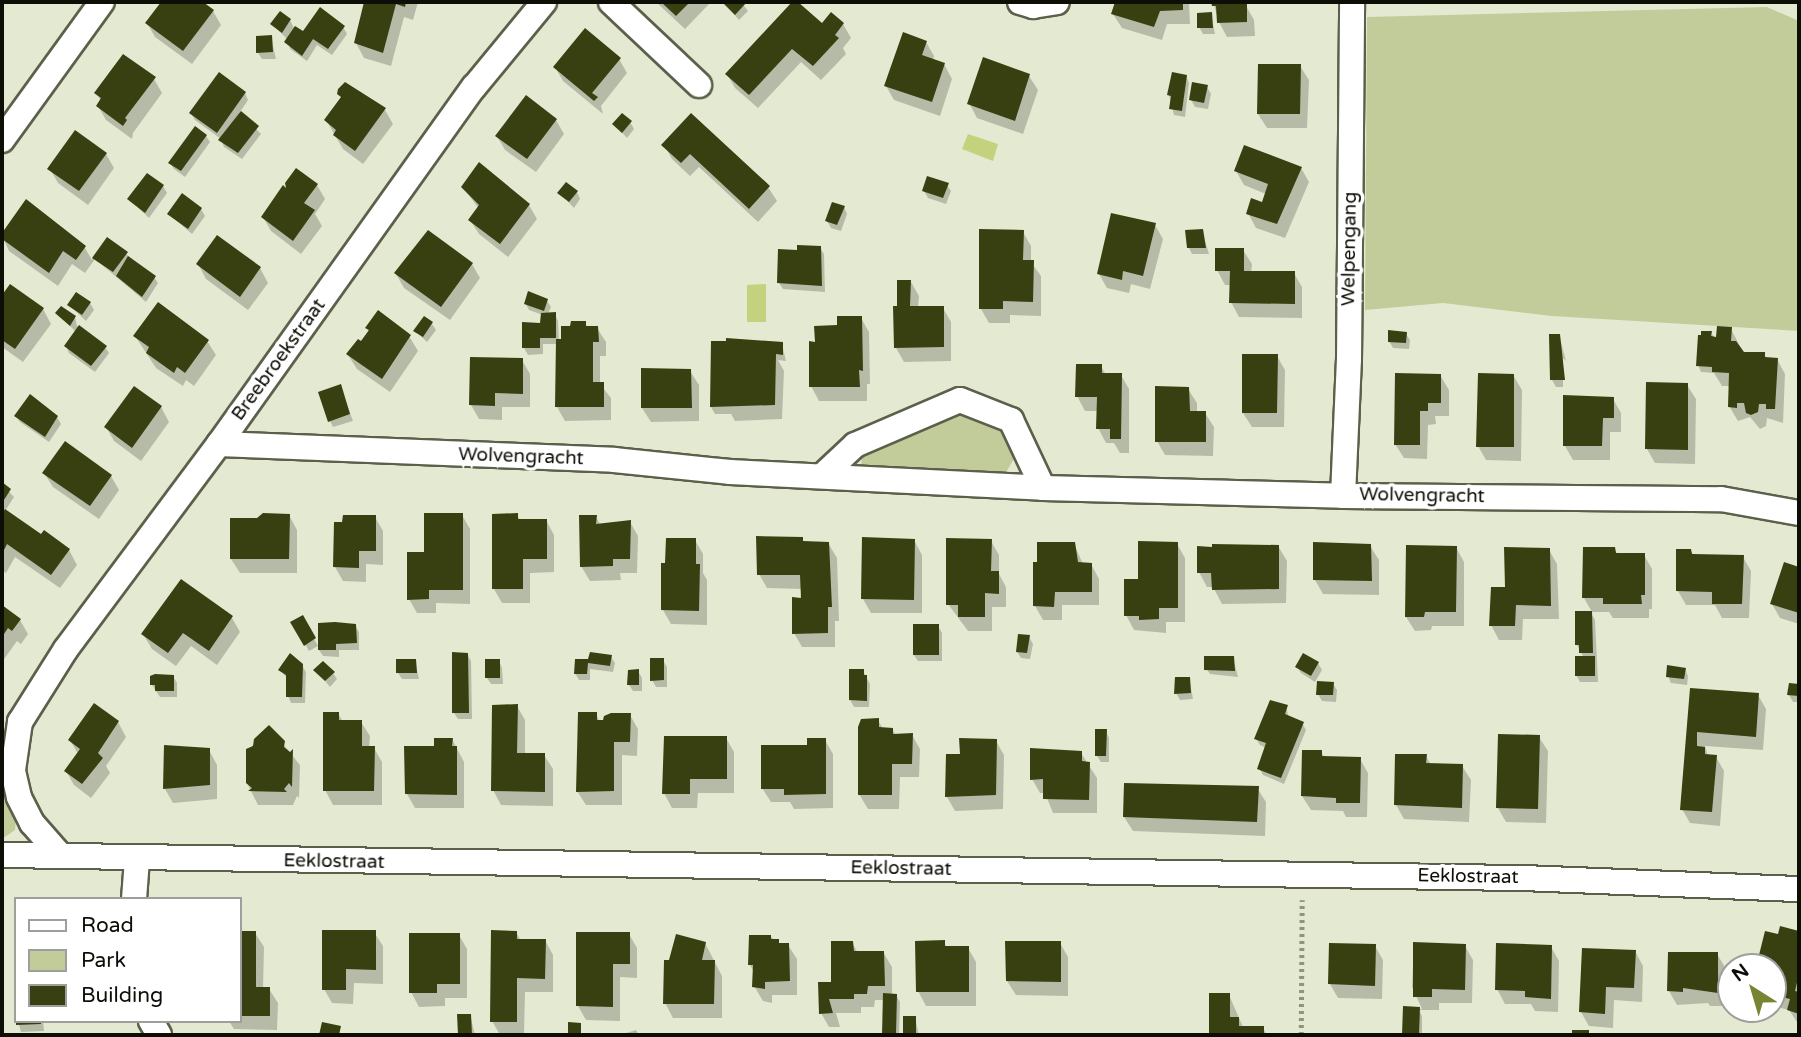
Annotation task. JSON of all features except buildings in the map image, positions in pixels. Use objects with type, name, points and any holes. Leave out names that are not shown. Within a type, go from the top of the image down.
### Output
[{"type":"street","points":[[2,140],[102,2]]},
{"type":"street","name":"Breebroekstraat","points":[[2,745],[20,722],[66,649],[219,444],[474,87],[544,2]]},
{"type":"street","points":[[611,2],[699,85]]},
{"type":"street","points":[[1020,2],[1033,6],[1057,2]]},
{"type":"street","name":"Welpengang","points":[[1343,496],[1349,360],[1352,2]]},
{"type":"street","points":[[823,475],[855,445],[960,400],[1011,420],[1043,488]]},
{"type":"street","name":"Wolvengracht","points":[[219,444],[614,460],[730,472],[1043,488],[1343,496],[1721,499],[1799,513]]},
{"type":"street","name":"Breebroekstraat","points":[[20,722],[13,770],[19,797],[32,823],[60,855]]},
{"type":"street","name":"Eeklostraat","points":[[2,855],[1523,877],[1799,889]]},
{"type":"street","points":[[134,897],[137,859]]},
{"type":"path","points":[[1301,1035],[1303,874]]},
{"type":"green space","points":[[1767,7],[1799,21],[1799,331],[1552,316],[1443,303],[1365,310],[1367,17]]},
{"type":"green space","points":[[959,411],[992,421],[1008,437],[1015,457],[1005,474],[939,477],[861,471],[862,452]]},
{"type":"green space","points":[[2,788],[16,819],[15,830],[2,839]]},
{"type":"shaded area","points":[[968,134],[998,144],[993,161],[962,149]]},
{"type":"shaded area","points":[[766,284],[766,322],[747,322],[747,285]]}]
